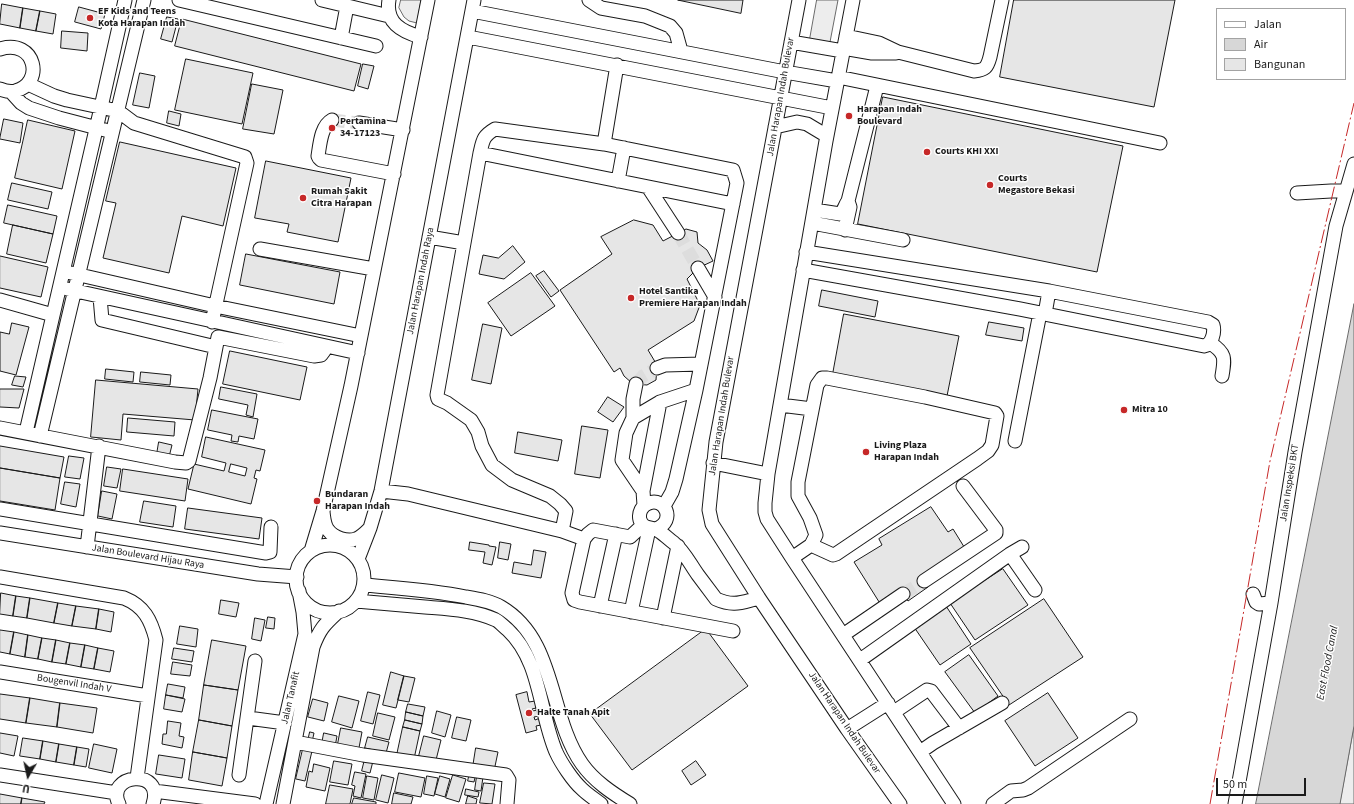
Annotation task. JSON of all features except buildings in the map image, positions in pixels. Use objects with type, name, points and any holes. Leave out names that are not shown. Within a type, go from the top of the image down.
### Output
[{"type":"street","points":[[26,432],[102,107],[125,0]]},
{"type":"street","points":[[40,436],[144,0]]},
{"type":"street","points":[[180,0],[376,46]]},
{"type":"street","points":[[322,0],[389,16]]},
{"type":"street","points":[[389,0],[389,16],[406,33],[421,37]]},
{"type":"street","points":[[311,551],[324,546],[339,546],[346,549],[358,559],[363,571],[364,585],[361,594],[348,608],[339,611],[325,612],[318,610],[307,603],[299,591],[297,577],[301,562],[311,551],[323,510],[358,353],[428,0]]},
{"type":"street","points":[[589,0],[600,8],[645,16],[670,26],[676,33],[681,51]]},
{"type":"street","name":"Jalan Harapan Indah Bulevar","points":[[799,0],[716,442],[709,510],[712,524],[759,598],[900,804]]},
{"type":"street","points":[[853,0],[837,79],[780,405],[762,473],[765,512],[767,519],[792,558],[860,660],[887,708],[920,752],[954,804]]},
{"type":"street","points":[[791,42],[844,45],[879,43],[898,52],[974,71],[981,70],[987,66],[990,57],[1002,0]]},
{"type":"street","points":[[473,5],[681,51],[785,72],[877,86],[1160,143]]},
{"type":"street","name":"Jalan Harapan Indah Raya","points":[[358,559],[370,528],[381,491],[473,5]]},
{"type":"street","points":[[341,38],[347,6]]},
{"type":"street","points":[[468,37],[832,108]]},
{"type":"street","points":[[3,47],[16,48],[24,51],[30,58],[33,66],[32,76],[28,84],[20,90],[5,90]]},
{"type":"street","points":[[604,144],[617,65]]},
{"type":"street","points":[[0,428],[186,463],[190,458],[216,353],[217,342],[215,306],[247,160],[242,156],[134,123],[118,110],[54,96],[28,84]]},
{"type":"street","points":[[814,210],[840,214],[843,212],[844,206],[848,201],[877,86]]},
{"type":"street","points":[[5,90],[29,108],[96,129],[113,132],[134,123]]},
{"type":"street","points":[[332,120],[327,123],[322,136],[319,158],[321,160],[394,174]]},
{"type":"street","points":[[775,127],[797,122],[807,124],[827,136]]},
{"type":"street","points":[[359,123],[403,130]]},
{"type":"street","points":[[562,531],[566,511],[560,504],[550,496],[512,480],[492,465],[482,446],[478,432],[471,420],[447,403],[438,399],[437,395],[482,142],[486,134],[495,129],[604,144],[733,170],[737,183],[702,364],[676,479],[672,492],[664,506]]},
{"type":"street","points":[[618,181],[624,148]]},
{"type":"street","points":[[480,152],[733,204]]},
{"type":"street","name":"Jalan Inspeksi BKT","points":[[1235,804],[1336,226],[1354,164]]},
{"type":"street","points":[[648,187],[678,233]]},
{"type":"street","points":[[1297,193],[1346,191]]},
{"type":"street","points":[[844,230],[850,207],[848,201]]},
{"type":"street","points":[[812,223],[903,240]]},
{"type":"street","points":[[429,237],[464,243]]},
{"type":"street","points":[[260,249],[374,269]]},
{"type":"street","points":[[803,270],[1020,309],[1204,346],[1207,346],[1210,343],[1214,327],[1208,322],[1049,291],[806,252]]},
{"type":"street","points":[[698,268],[715,297]]},
{"type":"street","points":[[63,271],[215,306],[361,336]]},
{"type":"street","points":[[1020,309],[1024,287]]},
{"type":"street","points":[[60,288],[358,353]]},
{"type":"street","points":[[1015,441],[1033,366],[1042,314],[1049,291]]},
{"type":"street","points":[[100,297],[102,320],[217,342],[314,356],[321,355],[325,346]]},
{"type":"street","points":[[0,300],[53,315]]},
{"type":"street","points":[[1210,343],[1218,348],[1224,356],[1222,376]]},
{"type":"street","points":[[656,368],[665,365],[702,364]]},
{"type":"street","points":[[792,558],[811,544],[816,535],[798,496],[798,482],[817,384],[822,378],[925,397],[995,413],[997,416],[992,445],[988,451],[977,459],[836,554],[832,555],[811,544]]},
{"type":"street","points":[[636,384],[633,398],[633,418],[626,433],[622,460],[643,491]]},
{"type":"street","points":[[633,418],[660,402],[696,390]]},
{"type":"street","points":[[644,505],[643,491],[660,402]]},
{"type":"street","points":[[780,405],[812,409]]},
{"type":"street","points":[[87,547],[99,446]]},
{"type":"street","points":[[713,463],[762,473]]},
{"type":"street","points":[[924,581],[996,533],[996,530],[963,486]]},
{"type":"street","points":[[381,491],[408,494],[562,531],[584,539]]},
{"type":"street","points":[[733,631],[574,600],[572,593],[584,539],[593,530],[630,537],[649,528],[663,526],[667,520],[667,513],[664,506],[658,502],[651,502],[644,505],[640,511],[639,518],[649,528],[678,546],[716,599],[726,603],[737,603],[759,598]]},
{"type":"street","points":[[0,509],[266,553],[270,552],[271,548],[271,527]]},
{"type":"street","points":[[323,510],[324,523],[328,531],[339,538],[349,541],[357,539],[370,528]]},
{"type":"street","points":[[72,544],[76,522]]},
{"type":"street","points":[[631,612],[649,528]]},
{"type":"street","name":"Jalan Boulevard Hijau Raya","points":[[0,533],[258,574],[297,577]]},
{"type":"street","points":[[600,606],[616,534]]},
{"type":"street","points":[[664,618],[678,546]]},
{"type":"street","points":[[860,660],[1022,547]]},
{"type":"street","points":[[1010,554],[1035,590]]},
{"type":"street","points":[[0,577],[124,598],[136,604],[151,622],[156,640],[138,778]]},
{"type":"street","points":[[364,585],[449,594],[482,600],[500,607],[513,616],[530,635],[540,653],[571,745],[582,763],[595,780],[630,804]]},
{"type":"street","name":"Jalan Tanafit","points":[[266,804],[305,634],[299,591]]},
{"type":"street","points":[[843,635],[903,594]]},
{"type":"street","points":[[1253,594],[1256,602],[1259,604],[1271,603]]},
{"type":"street","points":[[356,601],[456,610],[484,616],[498,621],[511,633],[521,646],[528,659],[534,674],[557,753],[569,773],[582,789],[601,804]]},
{"type":"street","name":"Jalan Tanafit","points":[[283,804],[313,647],[323,626],[339,611]]},
{"type":"street","points":[[239,775],[255,661]]},
{"type":"street","name":"Bougenvil Indah V","points":[[0,672],[148,696]]},
{"type":"street","points":[[849,728],[887,708],[927,690],[931,691],[959,728]]},
{"type":"street","points":[[920,752],[1002,703]]},
{"type":"street","points":[[248,718],[285,723]]},
{"type":"street","points":[[993,804],[1011,791],[1028,788],[1130,719]]},
{"type":"street","points":[[295,742],[363,755],[506,775],[509,780],[507,804]]},
{"type":"street","points":[[0,774],[118,799],[120,787],[124,782],[130,779],[138,778],[145,780],[150,785],[153,798],[256,804]]},
{"type":"shaded area","points":[[401,0],[421,0],[417,23],[409,21],[404,17],[399,8]]},
{"type":"shaded area","points":[[817,0],[838,0],[830,42],[820,43],[810,39]]},
{"type":"shaded area","points":[[1354,726],[1354,804],[1340,804]]},
{"type":"water","name":"East Flood Canal","points":[[1354,304],[1354,726],[1340,804],[1256,804]]},
{"type":"tunnel","points":[[332,120],[359,123]]},
{"type":"tunnel","points":[[678,233],[698,268]]},
{"type":"tunnel","points":[[636,384],[643,376],[657,368]]},
{"type":"tunnel","points":[[903,594],[924,581]]},
{"type":"power","points":[[1210,804],[1270,461],[1354,103]]},
{"type":"place","name":"EF Kids and Teens Kota Harapan Indah","points":[[90,18]]},
{"type":"place","name":"Harapan Indah Boulevard","points":[[849,116]]},
{"type":"place","name":"Pertamina 34-17123","points":[[332,128]]},
{"type":"place","name":"Courts KHI XXI","points":[[927,152]]},
{"type":"place","name":"Courts Megastore Bekasi","points":[[990,185]]},
{"type":"place","name":"Rumah Sakit Citra Harapan","points":[[303,198]]},
{"type":"place","name":"Hotel Santika Premiere Harapan Indah","points":[[631,298]]},
{"type":"place","name":"Mitra 10","points":[[1124,410]]},
{"type":"place","name":"Living Plaza Harapan Indah","points":[[866,452]]},
{"type":"place","name":"Bundaran Harapan Indah","points":[[317,501]]},
{"type":"place","name":"Halte Tanah Apit","points":[[529,713]]}]
